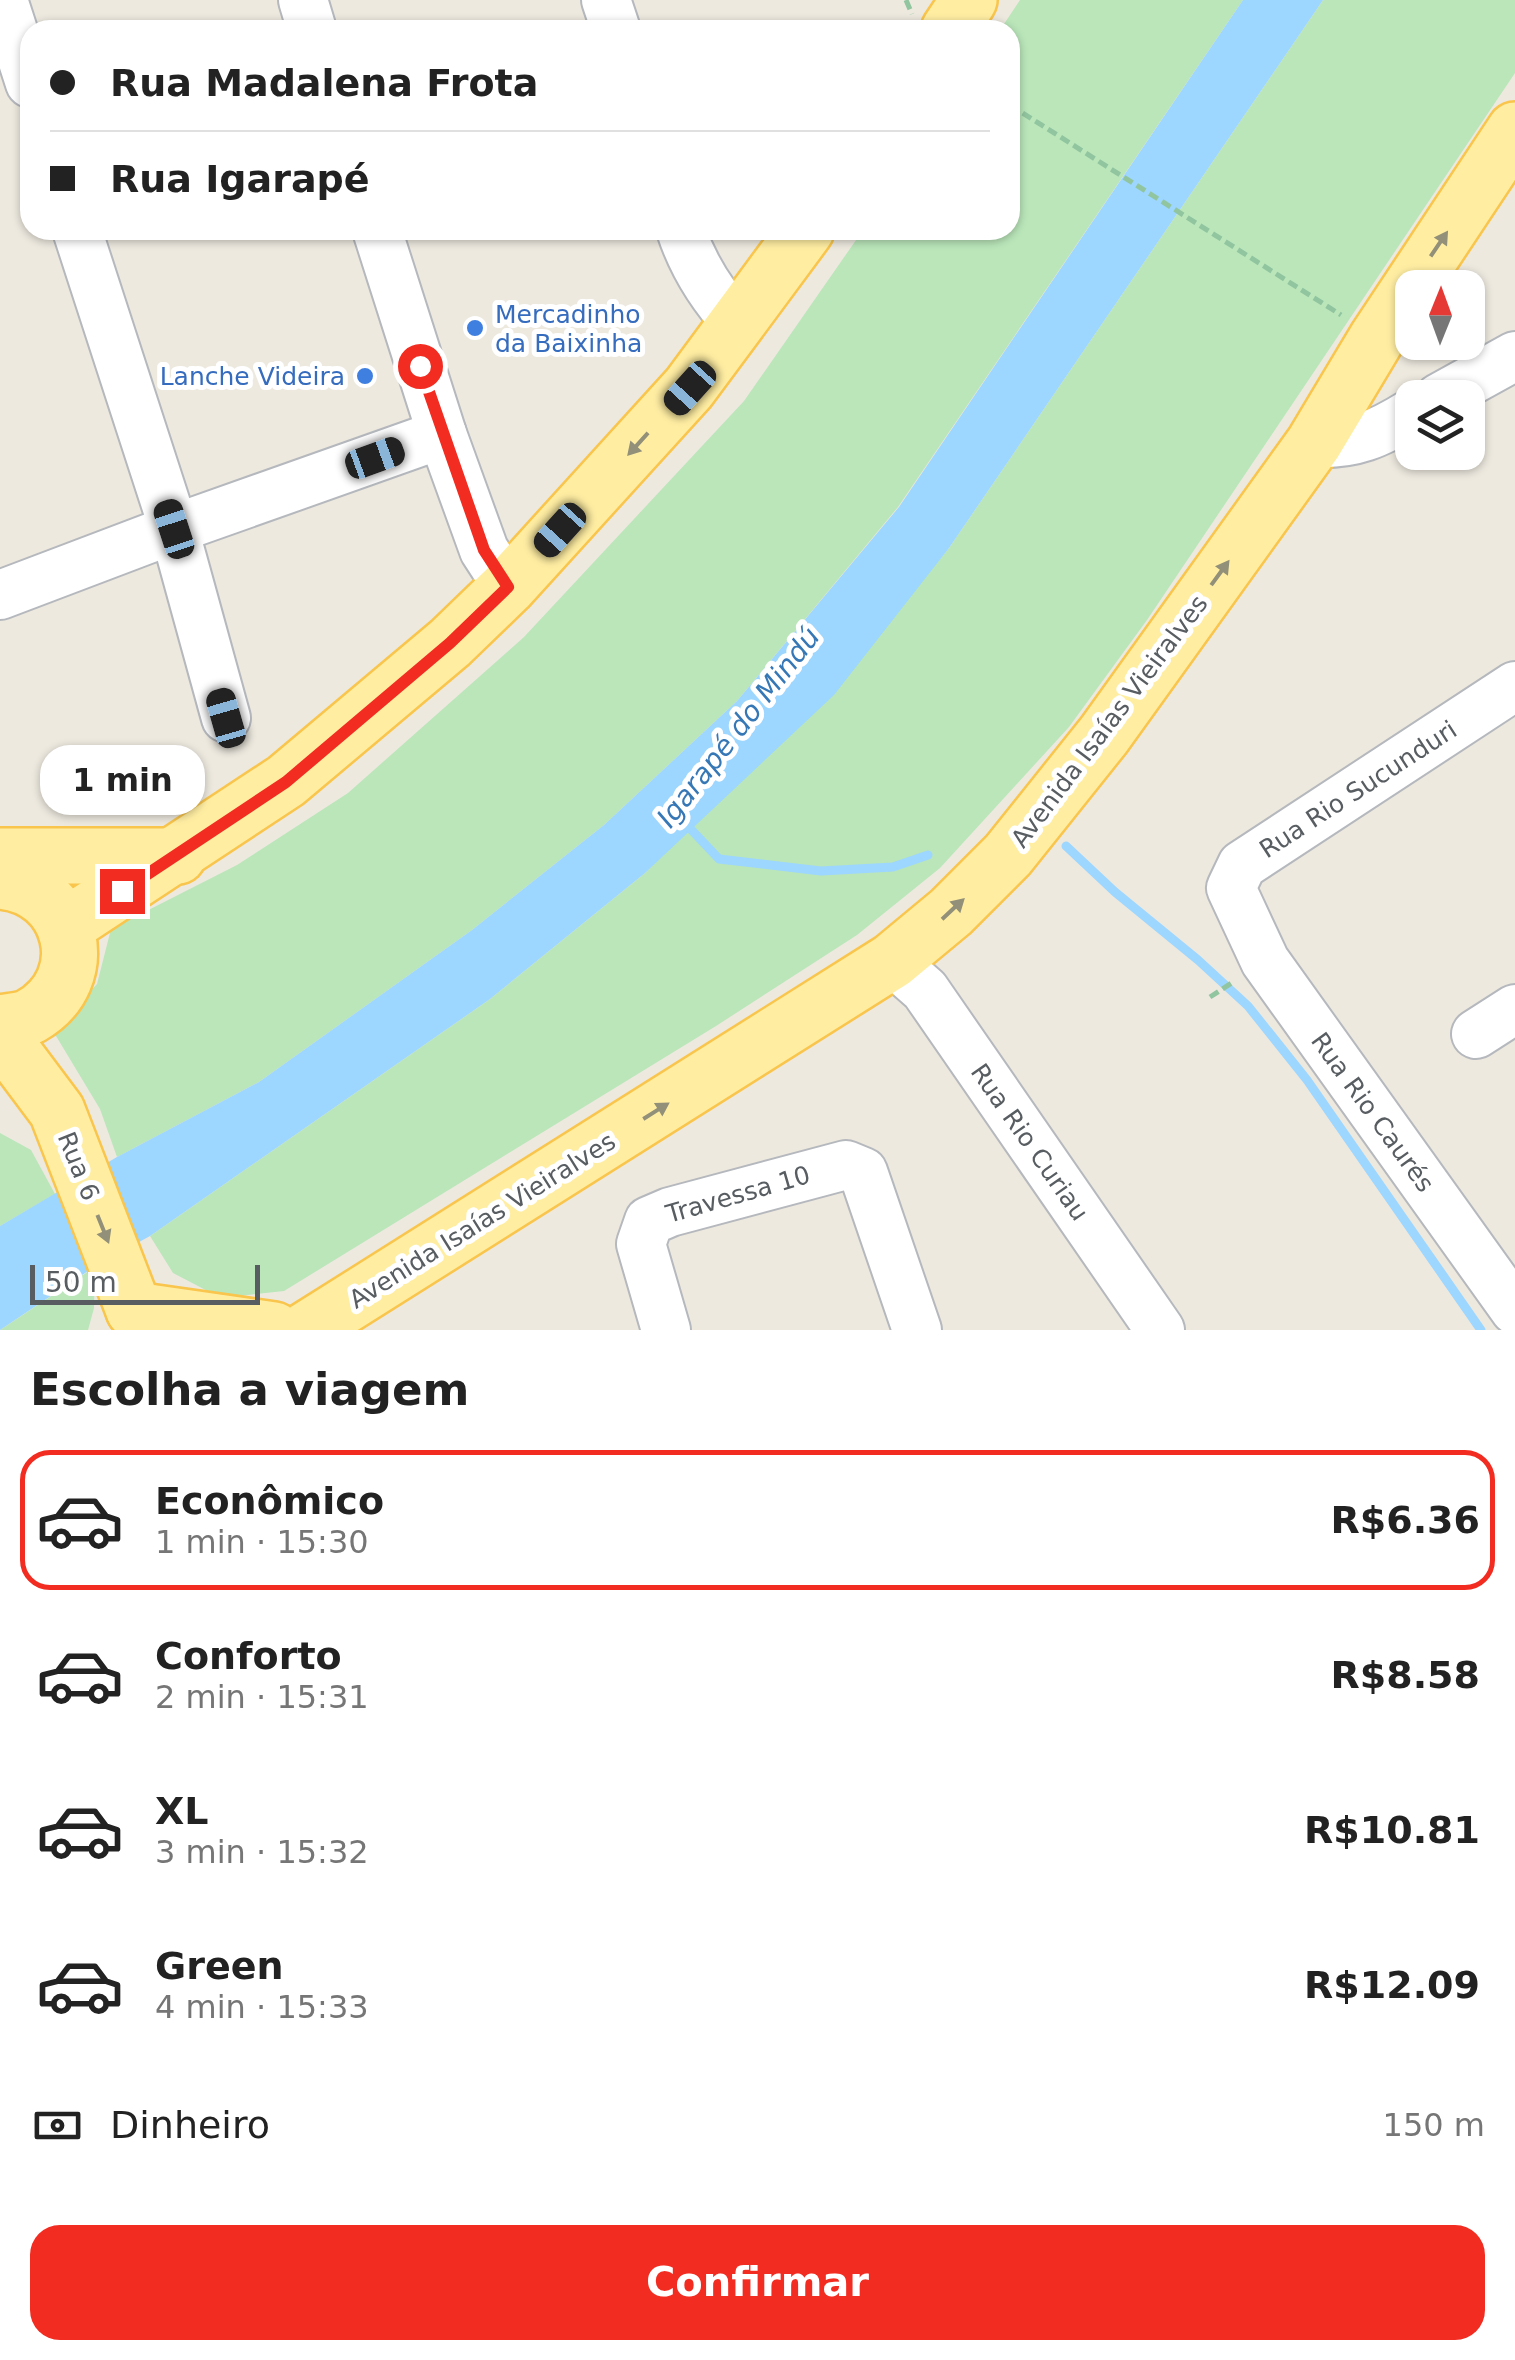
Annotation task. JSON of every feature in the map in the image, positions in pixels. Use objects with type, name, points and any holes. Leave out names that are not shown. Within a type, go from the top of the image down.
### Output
[{"type":"main road","name":"Avenida Isaías Vieiralves","points":[[306,1330],[892,961],[952,912],[1052,804],[1314,442],[1377,338],[1515,130]]},
{"type":"main road","points":[[66,926],[286,782],[450,643],[508,587],[690,388],[799,240]]},
{"type":"main road","points":[[0,856],[178,856]]},
{"type":"main road","points":[[0,881],[20,883],[48,899],[66,926],[71,962],[57,996],[28,1018],[0,1023]]},
{"type":"main road","name":"Rua 6","points":[[0,1035],[29,1088],[128,1308]]},
{"type":"main road","points":[[128,1308],[274,1330]]},
{"type":"street","points":[[4,0],[20,50]]},
{"type":"street","points":[[80,240],[174,529],[226,718]]},
{"type":"street","points":[[379,240],[484,550],[508,587]]},
{"type":"street","points":[[686,240],[714,298],[738,324]]},
{"type":"street","points":[[1472,380],[1515,356]]},
{"type":"street","points":[[1314,442],[1345,444],[1395,424]]},
{"type":"street","points":[[0,595],[442,434]]},
{"type":"street","name":"Rua Rio Sucunduri","points":[[1239,910],[1231,888],[1242,866],[1515,686]]},
{"type":"street","name":"Rua Rio Caurés","points":[[1239,910],[1265,961],[1515,1310]]},
{"type":"street","name":"Rua Rio Curiau","points":[[892,961],[926,990],[1160,1330]]},
{"type":"street","points":[[1476,1034],[1515,1009]]},
{"type":"street","name":"Travessa 10","points":[[666,1330],[641,1244],[649,1220],[846,1166],[863,1172],[917,1330]]},
{"type":"path","points":[[1020,111],[1377,338]]},
{"type":"green space","points":[[1020,0],[1243,0],[898,507],[737,701],[604,825],[472,930],[259,1082],[117,1157],[100,1109],[53,1031],[97,984],[111,929],[237,865],[348,793],[524,637],[744,401],[856,240],[1020,240],[1020,20],[1007,20]]},
{"type":"green space","points":[[1323,0],[1515,0],[1515,73],[1147,620],[1069,727],[940,868],[857,935],[284,1291],[221,1298],[173,1273],[150,1236],[490,999],[645,873],[912,593],[949,548]]},
{"type":"green space","points":[[0,1133],[31,1150],[55,1194],[0,1226]]},
{"type":"green space","points":[[95,1267],[94,1308],[88,1330],[0,1330]]},
{"type":"water","name":"Igarapé do Mindú","points":[[1243,0],[1323,0],[949,548],[834,695],[645,873],[490,999],[150,1236],[94,1267],[0,1330],[0,1226],[117,1157],[259,1082],[472,930],[604,825],[737,701],[899,507]]},
{"type":"waterway","name":"Igarapé do Mindú","points":[[684,822],[719,859],[821,871],[893,867],[928,855]]},
{"type":"waterway","points":[[1066,846],[1248,1006],[1307,1080],[1481,1330]]},
{"type":"place","name":"Mercadinho da Baixinha","points":[[475,328]]},
{"type":"place","name":"Lanche Videira","points":[[365,376]]},
{"type":"route","points":[[122,891],[286,782],[450,643],[508,587],[484,550],[420,366]]}]
